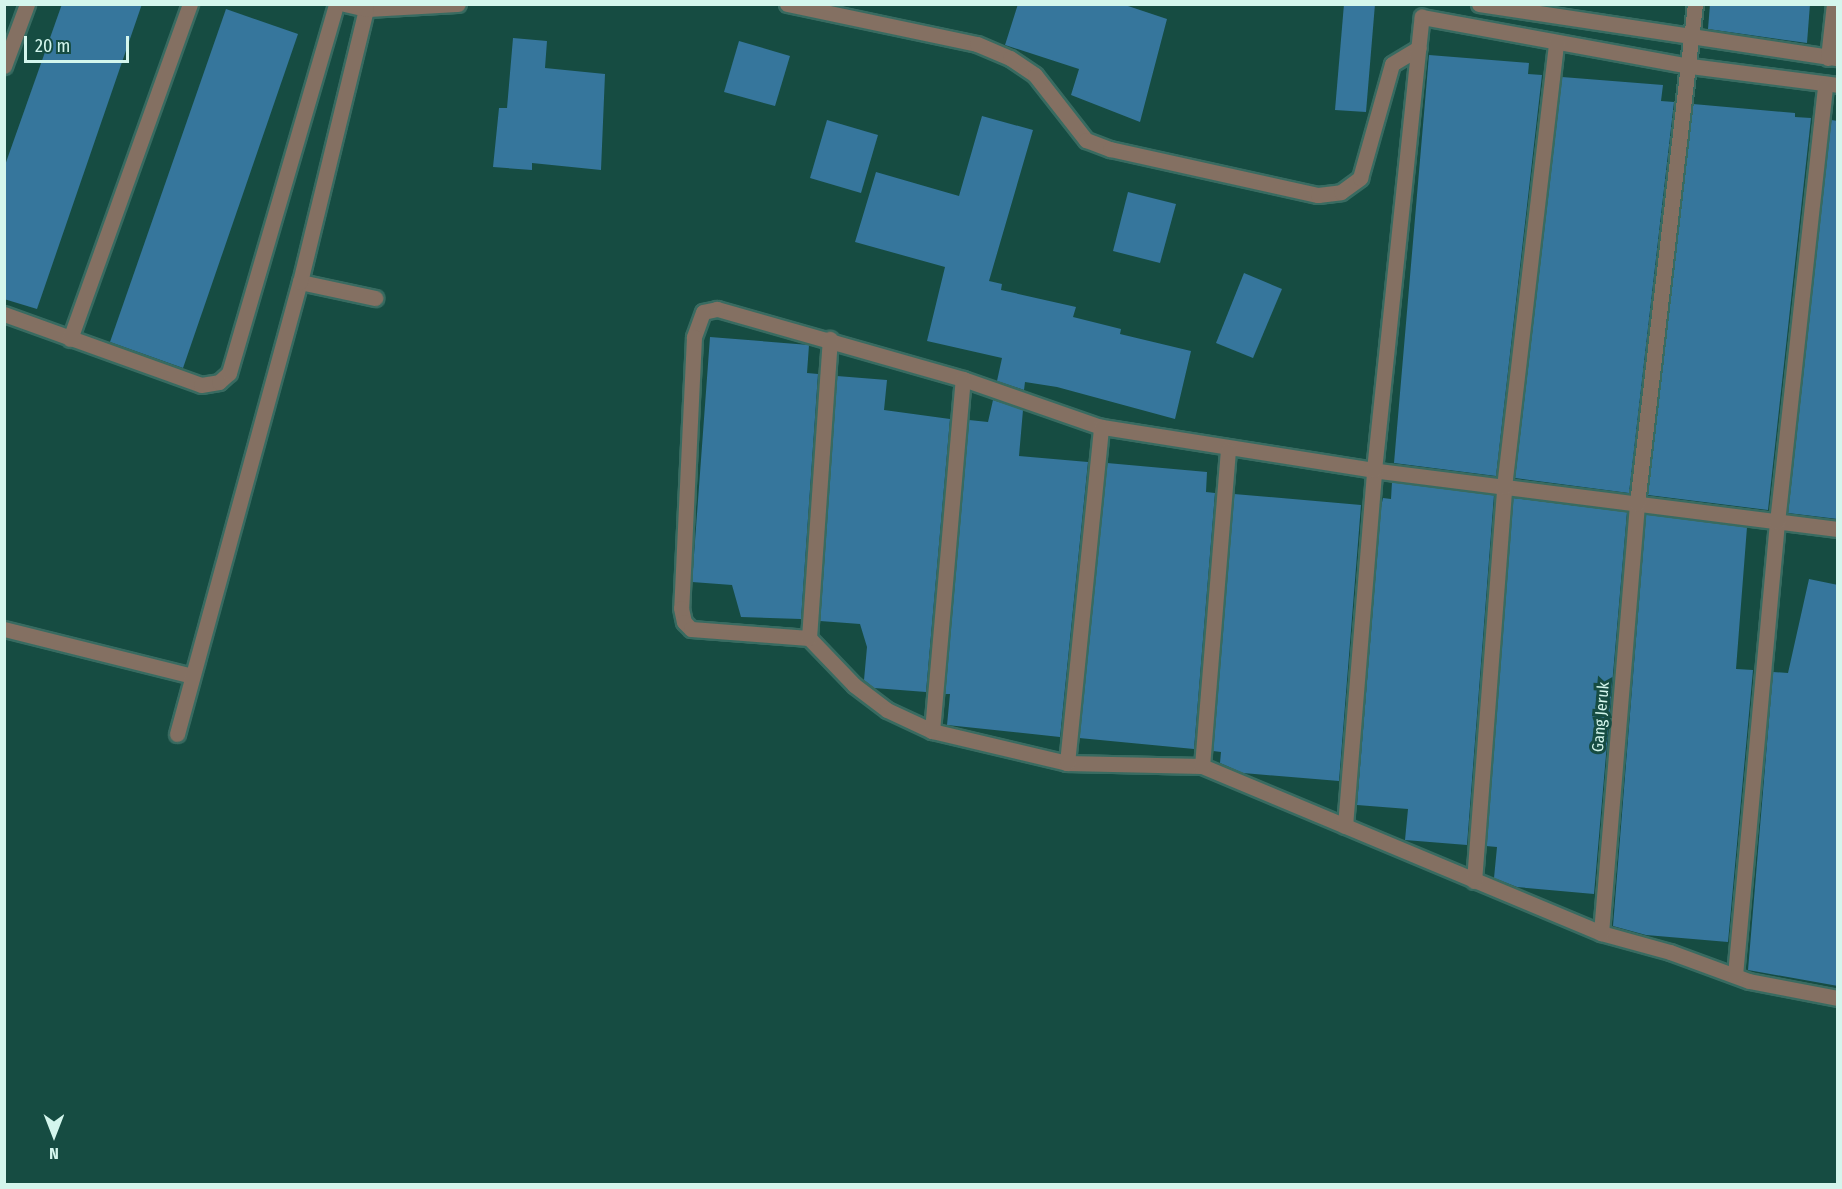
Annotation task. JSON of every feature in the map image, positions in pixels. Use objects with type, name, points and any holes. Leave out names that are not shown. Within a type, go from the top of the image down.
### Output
[{"type":"street","points":[[4,66],[27,4]]},
{"type":"street","points":[[70,339],[190,4]]},
{"type":"street","points":[[4,314],[201,385],[219,382],[229,373],[336,4]]},
{"type":"street","points":[[345,4],[366,9],[458,4]]},
{"type":"street","points":[[787,4],[977,44],[1010,57],[1035,75],[1086,140],[1110,149],[1318,195],[1341,192],[1360,178],[1392,64],[1419,48]]},
{"type":"street","points":[[1479,4],[1550,11],[1833,58],[1834,4]]},
{"type":"street","name":"Gang Jeruk","points":[[1601,933],[1637,504],[1690,66],[1695,4]]},
{"type":"street","points":[[177,734],[300,282],[366,9]]},
{"type":"street","points":[[1345,826],[1374,470],[1423,11],[1556,42],[1690,66],[1831,84],[1777,522],[1735,975]]},
{"type":"street","points":[[1474,881],[1504,487],[1556,42]]},
{"type":"street","points":[[300,282],[375,298]]},
{"type":"street","points":[[1838,529],[1228,450],[1101,428],[963,379],[830,339],[717,309],[703,312],[694,337],[685,474],[681,608],[684,622],[696,630],[809,638],[854,685],[887,710],[932,731],[1066,762],[1202,766],[1601,933],[1735,975],[1838,998]]},
{"type":"street","points":[[809,638],[830,339]]},
{"type":"street","points":[[932,731],[963,379]]},
{"type":"street","points":[[1066,762],[1101,428]]},
{"type":"street","points":[[1202,766],[1228,450]]},
{"type":"street","points":[[4,629],[192,676]]},
{"type":"building","points":[[62,4],[142,4],[37,309],[4,299],[4,168]]},
{"type":"building","points":[[1018,4],[1122,4],[1167,19],[1140,122],[1071,95],[1079,69],[1005,45]]},
{"type":"building","points":[[1344,4],[1375,4],[1366,112],[1335,110]]},
{"type":"building","points":[[1710,4],[1810,4],[1807,43],[1708,29]]},
{"type":"building","points":[[226,9],[298,34],[183,368],[110,342]]},
{"type":"building","points":[[513,38],[547,41],[545,68],[605,74],[601,170],[532,163],[532,170],[493,167],[499,108],[507,108]]},
{"type":"building","points":[[739,41],[790,56],[775,106],[724,92]]},
{"type":"building","points":[[1429,55],[1529,63],[1528,74],[1542,75],[1496,476],[1394,463]]},
{"type":"building","points":[[1562,77],[1663,85],[1661,101],[1674,102],[1629,493],[1515,478]]},
{"type":"building","points":[[1693,104],[1795,113],[1795,117],[1811,118],[1768,510],[1648,495]]},
{"type":"building","points":[[982,116],[1033,130],[989,281],[1002,284],[1001,290],[1076,307],[1073,317],[1121,329],[1120,334],[1191,351],[1175,419],[1057,387],[1025,382],[1024,390],[997,381],[1002,358],[927,341],[945,267],[855,242],[876,172],[959,196]]},
{"type":"building","points":[[827,120],[878,135],[861,193],[810,178]]},
{"type":"building","points":[[1831,120],[1838,121],[1838,519],[1788,513]]},
{"type":"building","points":[[1128,192],[1176,204],[1160,263],[1113,251]]},
{"type":"building","points":[[1244,273],[1282,289],[1253,358],[1216,343]]},
{"type":"building","points":[[710,337],[809,345],[807,373],[818,374],[801,619],[741,617],[732,585],[692,582]]},
{"type":"building","points":[[837,376],[887,380],[884,410],[950,419],[926,692],[874,688],[864,680],[867,647],[860,624],[820,621]]},
{"type":"building","points":[[993,400],[1023,410],[1019,456],[1088,462],[1060,737],[947,725],[950,694],[945,694],[969,420],[988,422]]},
{"type":"building","points":[[1107,463],[1207,472],[1206,492],[1215,493],[1194,749],[1079,738]]},
{"type":"building","points":[[1392,482],[1494,495],[1467,845],[1405,840],[1408,809],[1357,805],[1381,507],[1383,498],[1391,499]]},
{"type":"building","points":[[1234,494],[1361,505],[1339,781],[1243,773],[1220,763],[1221,752],[1213,751]]},
{"type":"building","points":[[1513,498],[1627,512],[1594,894],[1517,887],[1494,878],[1497,847],[1486,846]]},
{"type":"building","points":[[1646,514],[1747,527],[1736,669],[1753,670],[1728,942],[1646,935],[1613,926]]},
{"type":"building","points":[[1809,579],[1838,585],[1838,986],[1748,970],[1773,672],[1788,673]]}]
